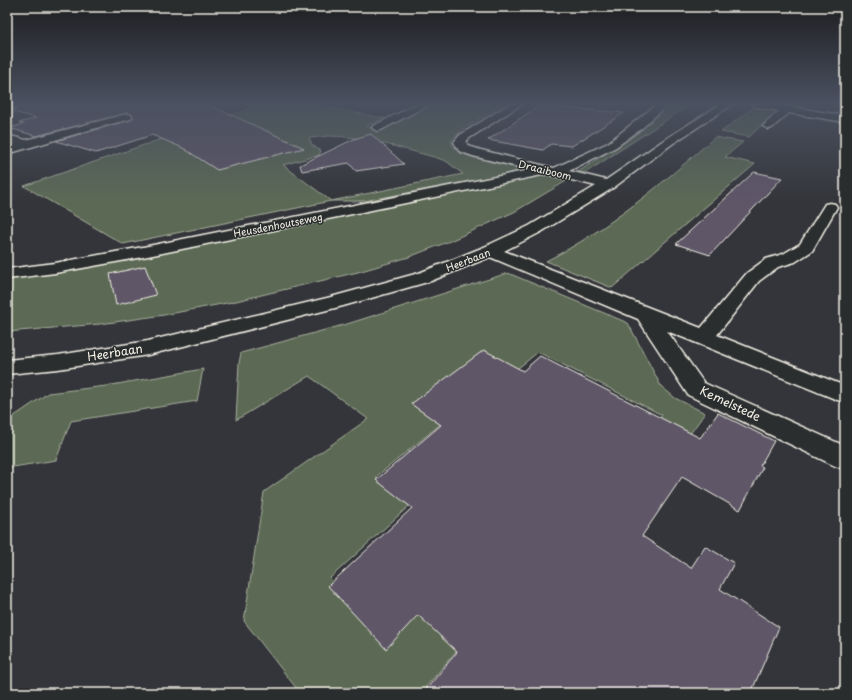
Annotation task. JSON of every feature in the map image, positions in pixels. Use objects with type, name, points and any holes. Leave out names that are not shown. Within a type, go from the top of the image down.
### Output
[{"type":"street","points":[[7,150],[52,137]]},
{"type":"street","name":"Draaiboom","points":[[465,137],[460,142],[462,148],[608,185]]},
{"type":"street","name":"Heusdenhoutseweg","points":[[7,274],[55,268],[143,252],[552,171],[582,161],[612,145],[623,137]]},
{"type":"street","name":"Heerbaan","points":[[7,367],[58,362],[148,348],[336,302],[425,277],[490,251],[535,229],[608,185],[677,137]]},
{"type":"street","points":[[7,138],[26,144]]},
{"type":"street","points":[[704,338],[753,277],[772,263],[789,258],[806,247],[830,207]]},
{"type":"street","points":[[490,251],[845,395]]},
{"type":"street","name":"Kemelstede","points":[[646,315],[696,389],[845,458]]},
{"type":"street","name":"Heerbaan","points":[[7,352],[221,329]]},
{"type":"green space","points":[[168,137],[322,137],[309,138],[312,145],[321,151],[319,155],[283,165],[331,201],[123,244],[24,186]]},
{"type":"green space","points":[[337,137],[455,137],[451,143],[458,151],[483,160],[528,170],[364,201],[331,201],[463,174],[446,161],[434,157],[368,140]]},
{"type":"green space","points":[[630,137],[641,137],[585,173],[578,172]]},
{"type":"green space","points":[[715,137],[743,142],[725,157],[755,164],[612,288],[546,261],[591,235],[634,205]]},
{"type":"green space","points":[[545,175],[568,180],[514,212],[450,241],[409,257],[358,272],[232,302],[164,315],[100,324],[7,332],[7,278],[175,251]]},
{"type":"green space","points":[[508,273],[628,323],[661,386],[675,398],[705,413],[682,445],[651,429],[662,415],[538,352],[517,369],[443,422],[376,477],[410,505],[330,578],[389,639],[418,609],[459,648],[424,689],[428,693],[300,693],[244,621],[264,492],[368,419],[309,376],[236,420],[239,363],[241,353],[347,324]]},
{"type":"green space","points":[[203,369],[197,401],[71,421],[56,460],[7,468],[7,421],[48,393],[106,386]]},
{"type":"building","points":[[71,137],[147,137],[96,153],[56,141]]},
{"type":"building","points":[[156,137],[279,137],[304,148],[217,170],[183,148]]},
{"type":"building","points":[[362,137],[374,137],[404,164],[356,171],[349,163],[302,171],[300,165]]},
{"type":"building","points":[[493,137],[587,137],[572,146],[551,144],[543,150],[488,140]]},
{"type":"building","points":[[754,172],[782,178],[710,255],[676,244]]},
{"type":"building","points":[[145,266],[156,295],[116,305],[110,274]]},
{"type":"building","points":[[484,350],[523,371],[540,356],[700,438],[718,413],[774,441],[760,466],[763,467],[740,510],[682,477],[642,536],[691,568],[705,546],[734,563],[720,589],[779,627],[751,693],[423,693],[457,652],[418,615],[386,649],[328,586],[412,508],[376,480],[441,425],[411,404]]}]
